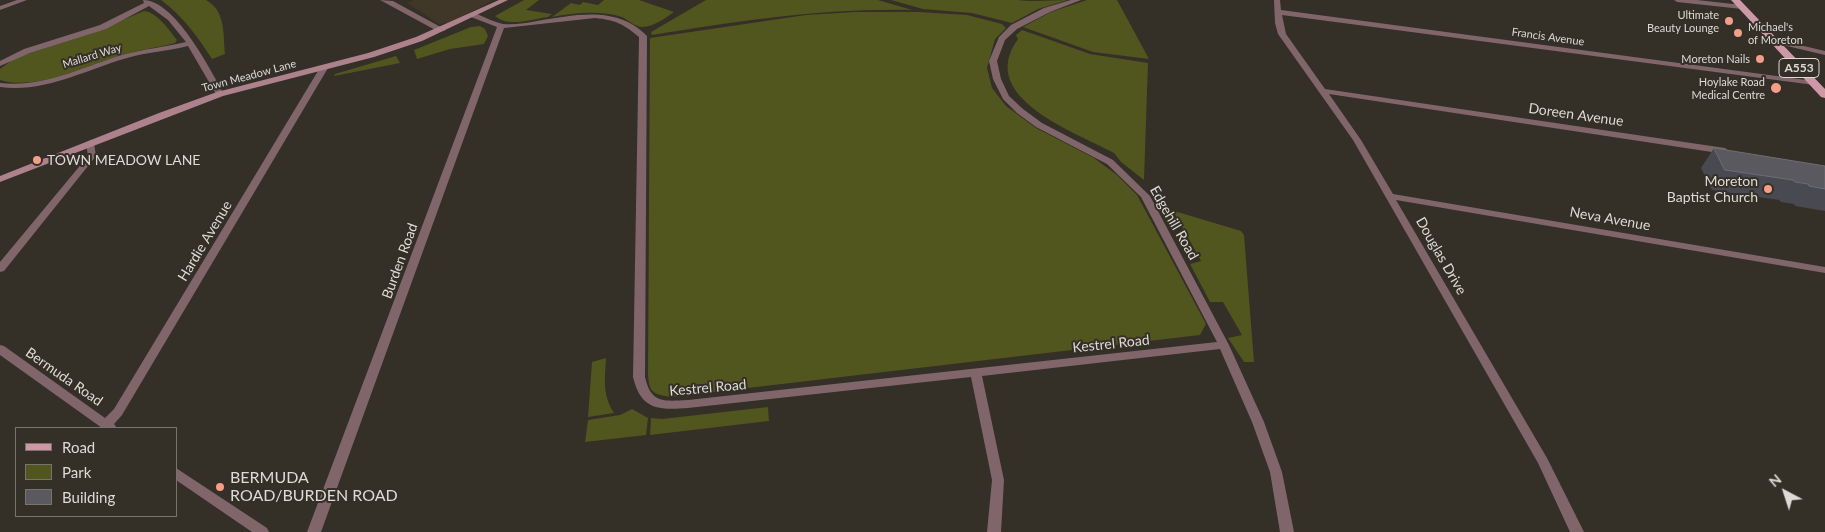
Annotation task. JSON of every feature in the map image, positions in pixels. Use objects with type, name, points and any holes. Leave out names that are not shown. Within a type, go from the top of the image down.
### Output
[{"type":"main road","name":"A553","points":[[1739,4],[1825,96]]},
{"type":"street","points":[[3,0],[11,4]]},
{"type":"street","points":[[0,8],[24,0]]},
{"type":"street","points":[[382,0],[391,2],[442,30]]},
{"type":"street","name":"Town Meadow Lane","points":[[0,179],[220,94],[371,56],[442,30],[505,0]]},
{"type":"street","name":"Edgehill Road","points":[[1078,0],[1047,10],[1014,27],[1002,39],[993,62],[997,79],[1006,97],[1020,111],[1038,125],[1110,162],[1145,196],[1224,345],[1258,422],[1276,472],[1287,532]]},
{"type":"street","name":"Douglas Drive","points":[[1277,0],[1282,34],[1357,140],[1543,461],[1577,532]]},
{"type":"street","points":[[1678,0],[1739,4]]},
{"type":"street","name":"Mallard Way","points":[[0,64],[27,51],[103,27],[147,1],[174,21],[190,43],[220,94]]},
{"type":"street","name":"Francis Avenue","points":[[1278,12],[1814,84]]},
{"type":"street","points":[[474,15],[500,26]]},
{"type":"street","name":"Kestrel Road","points":[[500,26],[516,27],[572,18],[594,17],[613,19],[626,23],[643,36],[639,376],[642,392],[650,400],[665,406],[688,404],[1224,345]]},
{"type":"street","name":"Burden Road","points":[[314,532],[500,26]]},
{"type":"street","points":[[1773,40],[1825,53]]},
{"type":"street","name":"Mallard Way","points":[[0,85],[17,87],[34,85],[127,56],[190,43]]},
{"type":"street","name":"Hardie Avenue","points":[[109,427],[324,68]]},
{"type":"street","name":"Doreen Avenue","points":[[1322,92],[1736,153]]},
{"type":"street","points":[[0,269],[92,156],[90,143]]},
{"type":"street","name":"Neva Avenue","points":[[1390,196],[1825,270]]},
{"type":"street","name":"Bermuda Road","points":[[0,350],[109,427]]},
{"type":"street","points":[[976,372],[998,480],[994,532]]},
{"type":"street","points":[[178,474],[262,532]]},
{"type":"shaded area","points":[[414,0],[493,0],[452,22],[439,24],[407,3]]},
{"type":"green space","points":[[161,0],[206,0],[212,5],[217,10],[222,24],[225,54],[212,59],[189,27]]},
{"type":"green space","points":[[524,0],[539,0],[526,10],[552,14],[548,17],[514,22],[507,22],[495,16]]},
{"type":"green space","points":[[604,0],[639,0],[674,12],[655,24],[646,27],[640,27],[622,17],[605,13],[578,13],[552,17],[571,3],[580,5],[583,2],[598,5]]},
{"type":"green space","points":[[706,0],[878,0],[912,10],[846,11],[782,16],[652,35],[651,32]]},
{"type":"green space","points":[[891,0],[1068,0],[1038,9],[1012,23],[972,13],[923,9]]},
{"type":"green space","points":[[1087,0],[1117,0],[1149,59],[1093,52],[1023,27],[1051,12]]},
{"type":"green space","points":[[144,11],[154,15],[162,22],[177,40],[175,43],[115,57],[48,79],[15,83],[0,80],[0,69],[15,58],[92,33]]},
{"type":"green space","points":[[855,12],[918,12],[967,15],[1002,24],[1006,28],[995,39],[987,68],[992,88],[1006,106],[1036,128],[1094,158],[1117,175],[1137,195],[1206,324],[1200,335],[671,397],[660,395],[653,391],[649,385],[648,374],[650,38],[806,15]]},
{"type":"green space","points":[[480,26],[485,29],[488,36],[484,44],[450,49],[417,59],[414,50],[471,27]]},
{"type":"green space","points":[[1022,30],[1090,54],[1148,63],[1144,180],[1121,162],[1114,153],[1056,123],[1036,110],[1019,95],[1010,79],[1008,60],[1018,39],[1016,35]]},
{"type":"green space","points":[[396,56],[400,63],[334,76],[335,74]]},
{"type":"green space","points":[[1161,207],[1241,231],[1244,235],[1254,362],[1244,362],[1228,338],[1242,335],[1223,302],[1210,302],[1190,264],[1201,261],[1175,214],[1164,215]]},
{"type":"green space","points":[[606,358],[606,393],[614,413],[588,417],[592,362]]},
{"type":"green space","points":[[768,407],[769,421],[650,435],[651,418],[662,419]]},
{"type":"green space","points":[[632,409],[648,418],[646,435],[585,442],[588,420],[620,415]]},
{"type":"building","points":[[1714,148],[1825,166],[1825,189],[1793,180],[1725,170]]},
{"type":"place","name":"Ultimate Beauty Lounge","points":[[1729,21]]},
{"type":"place","name":"Michael's of Moreton","points":[[1738,33]]},
{"type":"place","name":"Moreton Nails","points":[[1760,59]]},
{"type":"place","name":"Hoylake Road Medical Centre","points":[[1776,88]]},
{"type":"place","name":"TOWN MEADOW LANE","points":[[37,160]]},
{"type":"place","name":"Moreton Baptist Church","points":[[1768,189]]},
{"type":"place","name":"BERMUDA ROAD/BURDEN ROAD","points":[[220,487]]}]
